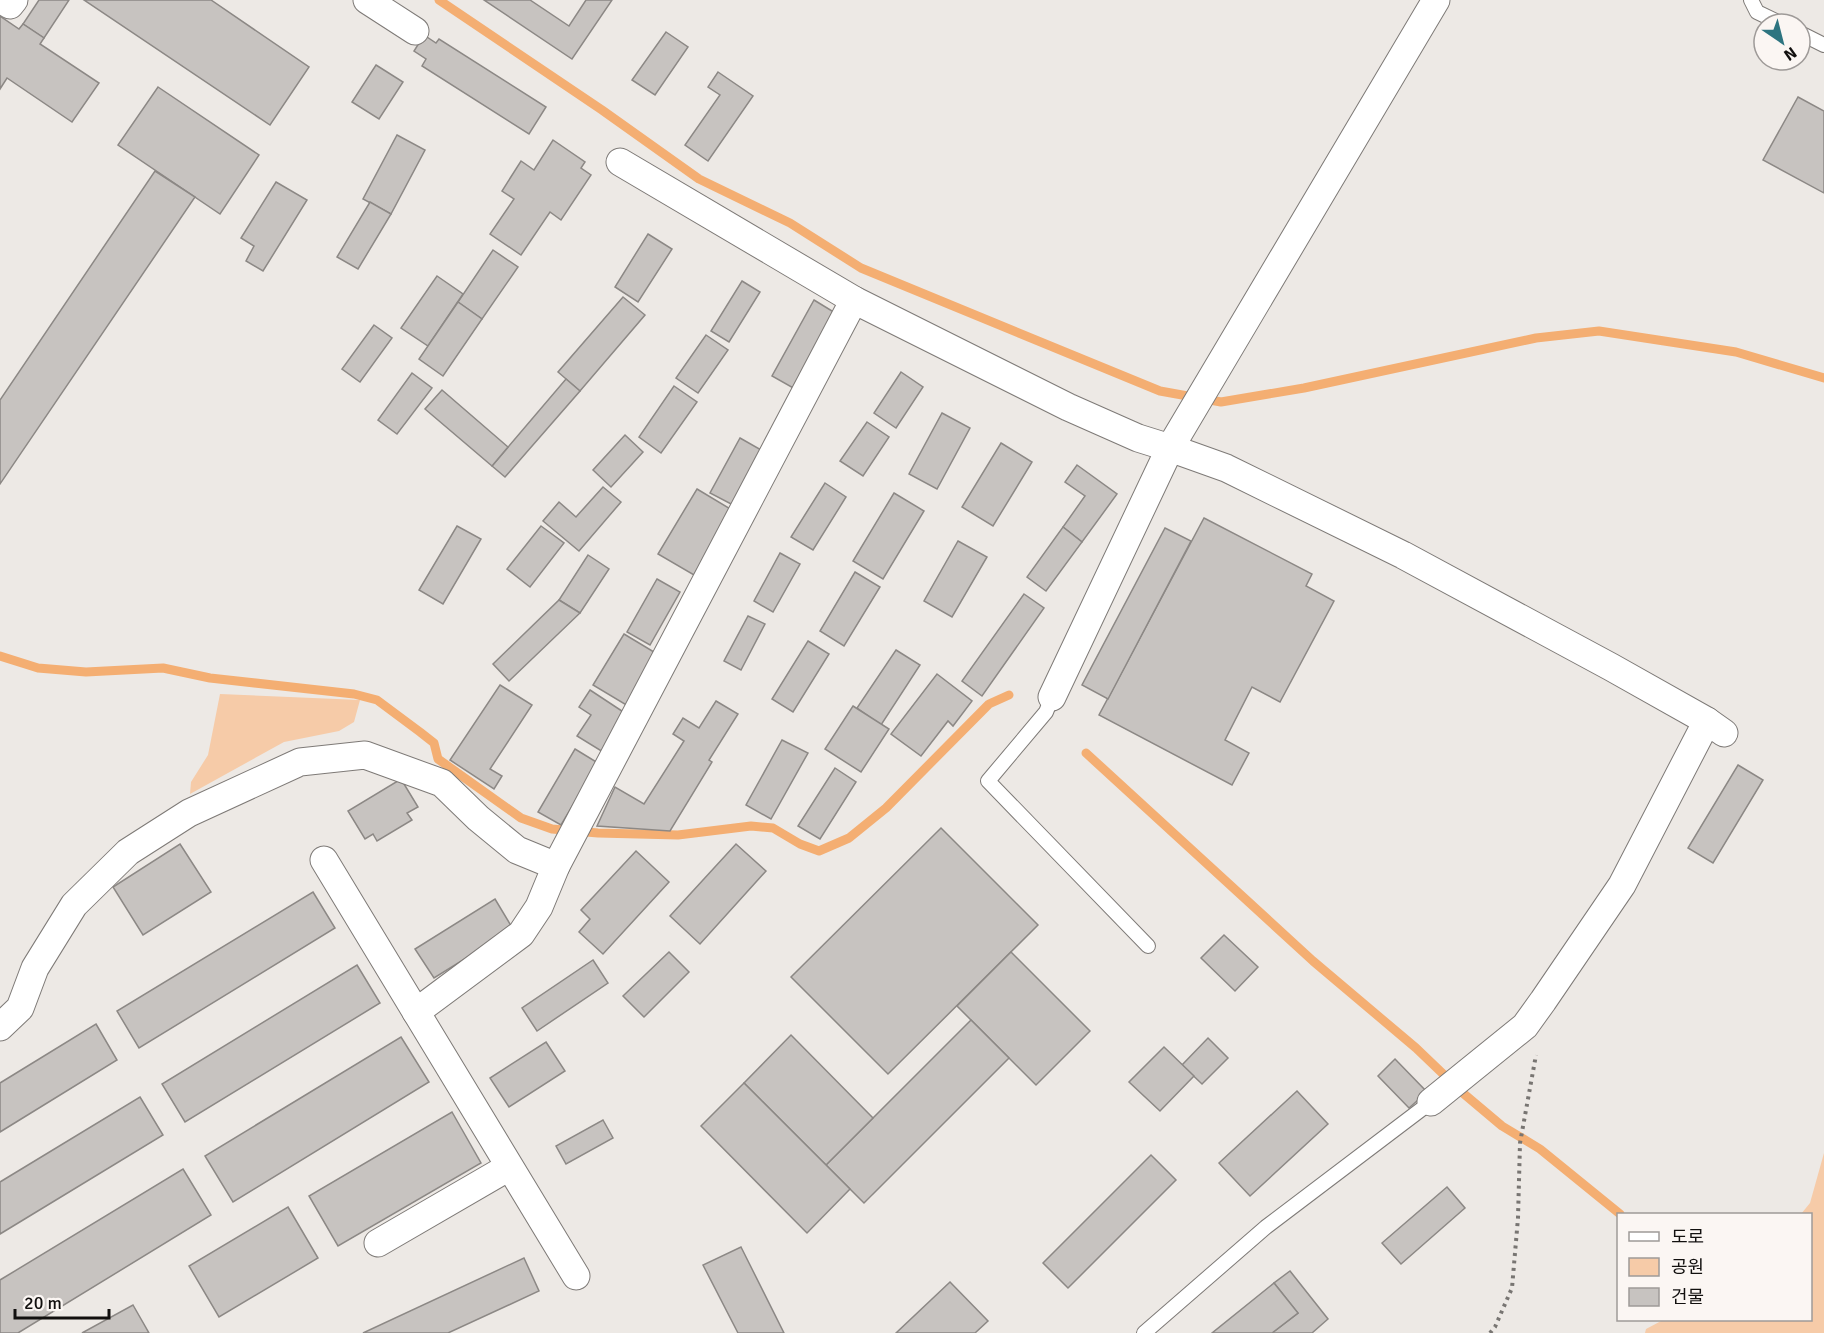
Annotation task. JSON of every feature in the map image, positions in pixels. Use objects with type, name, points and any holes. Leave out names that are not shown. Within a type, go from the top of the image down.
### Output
[{"type":"street","points":[[2,0],[10,5],[14,0]]},
{"type":"street","points":[[1052,697],[1170,448],[1436,0]]},
{"type":"street","points":[[375,2],[415,31]]},
{"type":"street","points":[[620,162],[854,300],[1068,407],[1138,438],[1226,468],[1403,555],[1611,666],[1716,727],[1622,885],[1525,1026],[1431,1101]]},
{"type":"street","points":[[416,1012],[521,934],[539,907],[556,866],[854,300]]},
{"type":"street","points":[[0,1027],[20,1008],[35,968],[74,905],[128,852],[189,813],[300,762],[365,755],[442,783],[478,818],[517,850],[556,866]]},
{"type":"street","points":[[324,860],[576,1276]]},
{"type":"street","points":[[378,1243],[509,1167]]},
{"type":"lane","points":[[1052,697],[1046,712],[988,781],[1148,946]]},
{"type":"lane","points":[[1144,1333],[1266,1227],[1431,1101]]},
{"type":"path","points":[[1490,1333],[1495,1327],[1512,1288],[1518,1218],[1520,1143],[1536,1051]]},
{"type":"green space","points":[[220,694],[360,700],[354,722],[339,731],[284,742],[190,794],[191,782],[208,755]]},
{"type":"green space","points":[[1824,1153],[1824,1333],[1645,1333],[1646,1329],[1661,1321],[1812,1321],[1812,1213],[1802,1213],[1810,1203]]},
{"type":"building","points":[[39,0],[69,0],[44,38],[23,24]]},
{"type":"building","points":[[84,0],[211,0],[309,67],[270,125]]},
{"type":"building","points":[[484,0],[530,0],[569,26],[586,0],[612,0],[572,59]]},
{"type":"building","points":[[0,16],[19,29],[23,24],[44,38],[40,44],[99,83],[72,122],[7,78],[0,89]]},
{"type":"building","points":[[666,32],[688,47],[655,95],[632,80]]},
{"type":"building","points":[[424,35],[436,43],[439,39],[546,107],[529,134],[422,66],[426,59],[414,51]]},
{"type":"building","points":[[376,65],[403,82],[379,119],[352,102]]},
{"type":"building","points":[[718,72],[753,96],[708,161],[685,145],[720,95],[708,87]]},
{"type":"building","points":[[158,87],[259,155],[220,214],[118,145]]},
{"type":"building","points":[[1798,97],[1824,111],[1824,193],[1763,160]]},
{"type":"building","points":[[397,135],[425,150],[391,214],[363,199]]},
{"type":"building","points":[[553,140],[585,162],[581,168],[591,175],[561,220],[550,212],[521,255],[490,234],[514,199],[502,191],[521,161],[534,170]]},
{"type":"building","points":[[155,171],[195,197],[0,484],[0,400]]},
{"type":"building","points":[[276,182],[307,200],[263,271],[246,261],[254,246],[241,238]]},
{"type":"building","points":[[370,202],[391,214],[358,269],[337,257]]},
{"type":"building","points":[[648,234],[672,249],[638,302],[615,287]]},
{"type":"building","points":[[493,250],[518,267],[482,319],[458,302]]},
{"type":"building","points":[[437,276],[463,294],[428,346],[401,328]]},
{"type":"building","points":[[742,281],[760,292],[729,342],[711,331]]},
{"type":"building","points":[[623,297],[645,315],[580,391],[558,372]]},
{"type":"building","points":[[814,300],[837,314],[795,389],[772,376]]},
{"type":"building","points":[[458,302],[482,319],[443,376],[419,359]]},
{"type":"building","points":[[374,325],[392,338],[360,382],[342,369]]},
{"type":"building","points":[[706,335],[728,350],[698,393],[676,378]]},
{"type":"building","points":[[901,372],[923,387],[896,428],[874,413]]},
{"type":"building","points":[[412,373],[432,388],[397,434],[378,420]]},
{"type":"building","points":[[566,379],[580,391],[505,477],[492,466]]},
{"type":"building","points":[[674,386],[697,402],[661,453],[639,437]]},
{"type":"building","points":[[442,390],[508,447],[492,466],[425,409]]},
{"type":"building","points":[[942,413],[970,428],[937,489],[909,474]]},
{"type":"building","points":[[867,422],[889,437],[863,476],[840,461]]},
{"type":"building","points":[[625,435],[643,452],[611,487],[593,470]]},
{"type":"building","points":[[740,438],[763,451],[733,505],[710,493]]},
{"type":"building","points":[[1001,443],[1032,462],[993,526],[962,507]]},
{"type":"building","points":[[1077,465],[1117,494],[1082,542],[1063,527],[1085,496],[1065,482]]},
{"type":"building","points":[[825,483],[846,497],[813,550],[791,537]]},
{"type":"building","points":[[603,487],[621,502],[579,551],[543,521],[559,502],[576,517]]},
{"type":"building","points":[[697,489],[732,510],[694,575],[658,554]]},
{"type":"building","points":[[894,493],[924,511],[883,579],[853,561]]},
{"type":"building","points":[[1204,518],[1312,574],[1306,586],[1334,601],[1280,702],[1252,687],[1225,740],[1249,753],[1232,785],[1099,715]]},
{"type":"building","points":[[457,526],[481,539],[443,604],[419,590]]},
{"type":"building","points":[[541,526],[564,543],[530,587],[507,569]]},
{"type":"building","points":[[1063,527],[1082,542],[1046,591],[1027,577]]},
{"type":"building","points":[[1165,528],[1191,541],[1108,699],[1082,685]]},
{"type":"building","points":[[958,541],[987,557],[952,617],[924,601]]},
{"type":"building","points":[[780,553],[800,564],[773,612],[754,601]]},
{"type":"building","points":[[588,555],[609,569],[580,613],[559,600]]},
{"type":"building","points":[[855,572],[880,587],[844,646],[820,631]]},
{"type":"building","points":[[657,579],[680,592],[650,645],[627,632]]},
{"type":"building","points":[[1024,594],[1044,608],[982,696],[962,681]]},
{"type":"building","points":[[559,600],[580,613],[509,681],[493,664]]},
{"type":"building","points":[[748,616],[765,624],[741,670],[724,661]]},
{"type":"building","points":[[624,634],[659,655],[628,706],[593,685]]},
{"type":"building","points":[[808,641],[829,654],[793,712],[772,699]]},
{"type":"building","points":[[896,650],[920,665],[881,725],[857,708]]},
{"type":"building","points":[[937,674],[972,701],[953,726],[948,721],[921,756],[891,734]]},
{"type":"building","points":[[500,685],[532,705],[490,769],[502,776],[494,789],[450,760]]},
{"type":"building","points":[[590,690],[628,715],[603,752],[577,736],[591,715],[579,707]]},
{"type":"building","points":[[716,701],[738,714],[709,760],[712,762],[670,831],[597,826],[615,787],[644,804],[684,741],[673,734],[683,718],[699,728]]},
{"type":"building","points":[[853,706],[889,729],[861,772],[825,749]]},
{"type":"building","points":[[782,740],[808,753],[771,819],[746,805]]},
{"type":"building","points":[[575,749],[598,763],[561,825],[538,812]]},
{"type":"building","points":[[1738,765],[1763,780],[1713,863],[1688,848]]},
{"type":"building","points":[[835,768],[856,782],[820,839],[798,826]]},
{"type":"building","points":[[401,779],[418,807],[407,813],[412,820],[377,841],[373,834],[365,839],[348,811]]},
{"type":"building","points":[[941,828],[1038,925],[888,1074],[791,977]]},
{"type":"building","points":[[180,844],[211,892],[143,935],[113,887]]},
{"type":"building","points":[[736,844],[766,871],[700,944],[670,916]]},
{"type":"building","points":[[636,851],[669,882],[603,954],[579,932],[590,919],[581,910]]},
{"type":"building","points":[[313,892],[335,928],[139,1048],[117,1011]]},
{"type":"building","points":[[495,899],[513,929],[434,978],[415,949]]},
{"type":"building","points":[[1224,935],[1258,967],[1235,991],[1201,958]]},
{"type":"building","points":[[669,952],[689,972],[644,1017],[623,996]]},
{"type":"building","points":[[1011,952],[1090,1031],[1036,1085],[957,1006]]},
{"type":"building","points":[[593,960],[608,983],[537,1031],[522,1008]]},
{"type":"building","points":[[357,965],[380,1003],[185,1122],[162,1084]]},
{"type":"building","points":[[971,1020],[1009,1058],[864,1203],[826,1165]]},
{"type":"building","points":[[96,1024],[117,1060],[0,1132],[0,1083]]},
{"type":"building","points":[[791,1035],[873,1118],[826,1165],[744,1083]]},
{"type":"building","points":[[401,1037],[429,1082],[233,1202],[205,1156]]},
{"type":"building","points":[[1208,1038],[1228,1058],[1202,1084],[1182,1065]]},
{"type":"building","points":[[546,1042],[565,1071],[509,1107],[490,1078]]},
{"type":"building","points":[[1164,1047],[1194,1076],[1160,1111],[1129,1082]]},
{"type":"building","points":[[1395,1059],[1427,1092],[1409,1108],[1378,1076]]},
{"type":"building","points":[[744,1083],[850,1189],[807,1233],[701,1126]]},
{"type":"building","points":[[1297,1091],[1328,1124],[1250,1196],[1219,1163]]},
{"type":"building","points":[[140,1097],[163,1135],[0,1234],[0,1182]]},
{"type":"building","points":[[452,1112],[481,1163],[338,1246],[309,1196]]},
{"type":"building","points":[[603,1120],[613,1138],[566,1164],[556,1146]]},
{"type":"building","points":[[1151,1155],[1176,1180],[1068,1288],[1043,1263]]},
{"type":"building","points":[[183,1169],[211,1215],[18,1333],[0,1333],[0,1280]]},
{"type":"building","points":[[1447,1187],[1465,1208],[1401,1264],[1382,1243]]},
{"type":"building","points":[[288,1207],[318,1258],[219,1317],[189,1266]]},
{"type":"building","points":[[741,1247],[784,1333],[738,1333],[703,1265]]},
{"type":"building","points":[[524,1258],[539,1291],[448,1333],[363,1333]]},
{"type":"building","points":[[1290,1271],[1328,1319],[1312,1333],[1272,1333],[1298,1313],[1274,1283]]},
{"type":"building","points":[[950,1282],[988,1321],[975,1333],[896,1333]]},
{"type":"building","points":[[1274,1283],[1298,1313],[1272,1333],[1212,1333]]},
{"type":"building","points":[[133,1305],[149,1333],[82,1333]]},
{"type":"waterway","points":[[439,0],[602,110],[699,179],[790,223],[861,268],[1160,391],[1221,402],[1304,388],[1536,338],[1599,331],[1736,352],[1824,378]]},
{"type":"waterway","points":[[0,656],[38,668],[86,672],[163,668],[210,678],[354,694],[377,700],[434,743],[438,759],[521,818],[552,829],[598,833],[678,835],[751,826],[773,828],[800,844],[819,851],[849,838],[886,808],[989,704],[1009,695]]},
{"type":"waterway","points":[[1086,753],[1313,961],[1416,1048],[1464,1094],[1502,1126],[1540,1149],[1619,1213]]}]
